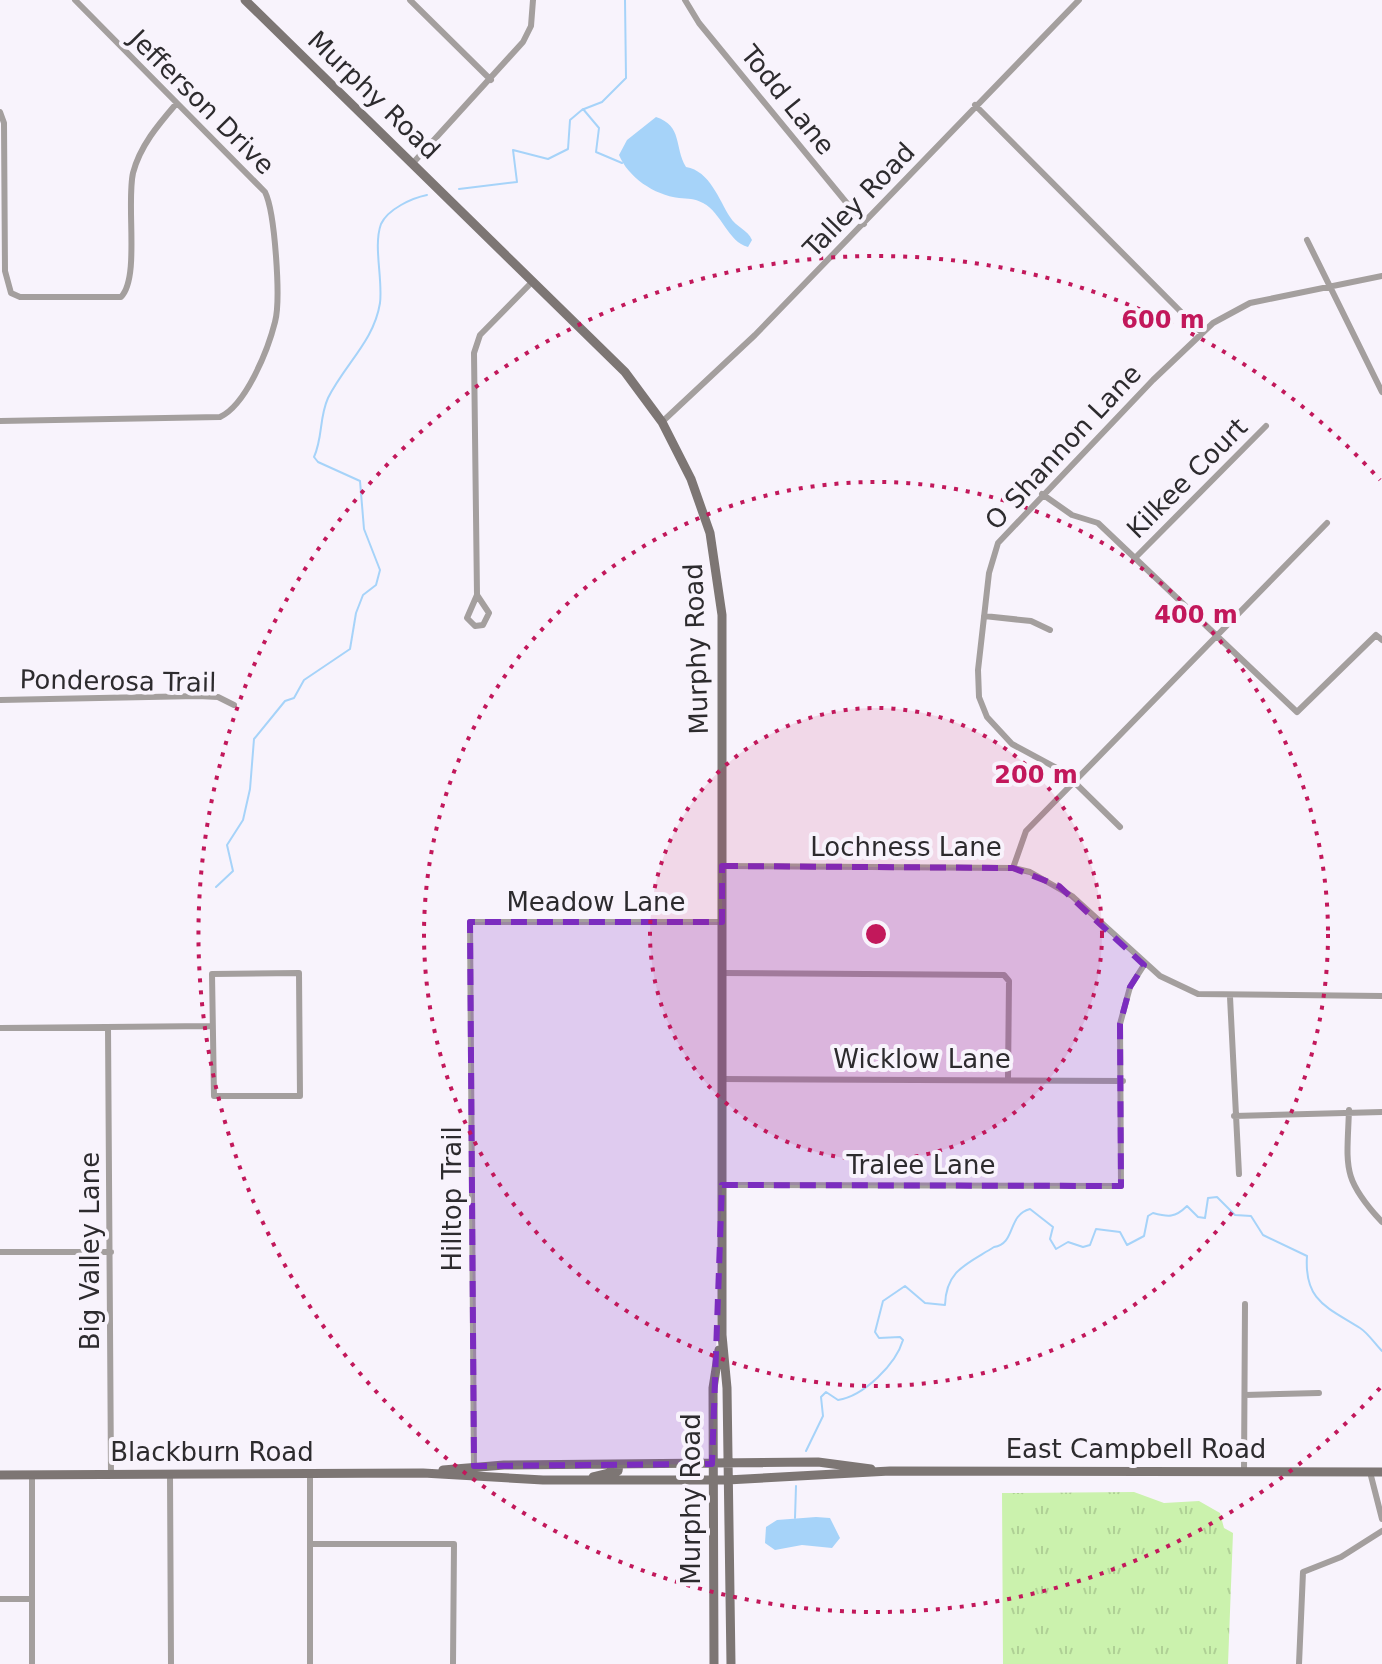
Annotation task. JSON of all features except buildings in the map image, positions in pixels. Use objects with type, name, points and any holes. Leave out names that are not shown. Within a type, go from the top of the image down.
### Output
[{"type":"main road","name":"Murphy Road","points":[[245,0],[625,372],[662,422],[679,451],[696,491],[717,569],[722,624],[722,1335],[727,1388],[731,1664]]},
{"type":"main road","name":"Murphy Road","points":[[714,1664],[713,1388],[722,1335]]},
{"type":"main road","name":"East Campbell Road","points":[[727,1464],[818,1462],[890,1471]]},
{"type":"main road","points":[[578,1481],[615,1472],[619,1464]]},
{"type":"main road","name":"Blackburn Road","points":[[0,1475],[423,1473],[543,1465],[727,1464]]},
{"type":"main road","points":[[543,1465],[543,1480]]},
{"type":"main road","name":"Blackburn Road","points":[[474,1471],[543,1480],[727,1480]]},
{"type":"main road","name":"East Campbell Road","points":[[727,1480],[890,1471],[1379,1473]]},
{"type":"main road","points":[[714,1629],[730,1628]]},
{"type":"street","name":"Jefferson Drive","points":[[0,421],[220,417],[234,411],[243,398],[276,320],[275,219],[265,192],[75,0]]},
{"type":"street","points":[[410,0],[491,80]]},
{"type":"street","points":[[413,163],[491,80],[527,34],[533,0]]},
{"type":"street","name":"Todd Lane","points":[[685,0],[699,23],[864,224]]},
{"type":"street","name":"Talley Road","points":[[662,422],[755,335],[1079,0]]},
{"type":"street","points":[[0,112],[4,123],[5,271],[11,293],[20,297],[121,297],[130,282],[129,202],[132,176],[138,156],[176,104]]},
{"type":"street","points":[[975,105],[1202,333]]},
{"type":"street","points":[[1307,240],[1382,392]]},
{"type":"street","name":"O Shannon Lane","points":[[1120,827],[1075,783],[1046,760],[1012,744],[987,717],[979,697],[978,670],[989,573],[998,543],[1042,494],[1202,333],[1229,312],[1250,303],[1382,276]]},
{"type":"street","points":[[477,595],[489,613],[483,625],[475,626],[467,618],[477,595],[474,353],[480,335],[533,281]]},
{"type":"street","name":"Kilkee Court","points":[[1136,557],[1266,426]]},
{"type":"street","points":[[1042,494],[1072,515],[1098,523],[1297,712],[1376,635],[1382,640]]},
{"type":"street","points":[[1013,868],[1026,831],[1327,523]]},
{"type":"street","points":[[984,616],[1031,621],[1050,630]]},
{"type":"street","name":"Ponderosa Trail","points":[[0,700],[198,696],[218,697],[234,705]]},
{"type":"street","name":"Lochness Lane","points":[[722,866],[1013,868],[1059,886],[1144,965],[1184,990],[1213,997],[1382,996]]},
{"type":"street","name":"Meadow Lane","points":[[470,922],[722,922]]},
{"type":"street","name":"Hilltop Trail","points":[[470,922],[474,1471]]},
{"type":"street","points":[[1123,1081],[1121,1012],[1130,987],[1144,965]]},
{"type":"street","points":[[299,973],[300,1096],[214,1096],[212,1026],[212,974],[299,973]]},
{"type":"street","points":[[722,973],[1004,975],[1009,981],[1008,1078]]},
{"type":"street","points":[[1230,997],[1239,1174]]},
{"type":"street","points":[[0,1028],[212,1026]]},
{"type":"street","name":"Big Valley Lane","points":[[108,1027],[111,1475]]},
{"type":"street","name":"Wicklow Lane","points":[[722,1079],[1008,1078],[1123,1081]]},
{"type":"street","name":"Tralee Lane","points":[[722,1185],[1121,1186],[1123,1081]]},
{"type":"street","points":[[1234,1116],[1349,1110],[1382,1112]]},
{"type":"street","points":[[1349,1110],[1347,1167],[1351,1182],[1382,1222]]},
{"type":"street","points":[[0,1252],[111,1252]]},
{"type":"street","points":[[1244,1471],[1245,1304]]},
{"type":"street","points":[[1245,1395],[1319,1393]]},
{"type":"street","points":[[310,1473],[310,1664]]},
{"type":"street","points":[[1379,1473],[1382,1519]]},
{"type":"street","points":[[32,1474],[32,1664]]},
{"type":"street","points":[[170,1475],[171,1664]]},
{"type":"street","points":[[1299,1664],[1303,1572],[1341,1557],[1382,1531]]},
{"type":"street","points":[[310,1544],[454,1544],[453,1664]]},
{"type":"street","points":[[0,1599],[32,1599]]},
{"type":"highlighted area","points":[[722,866],[1013,868],[1059,886],[1144,965],[1130,987],[1120,1024],[1121,1186],[722,1185],[712,1464],[474,1466],[470,922],[722,922]]},
{"type":"green space","points":[[1134,1492],[1164,1503],[1199,1501],[1220,1513],[1224,1528],[1233,1533],[1228,1664],[1003,1664],[1002,1493]]},
{"type":"water","points":[[656,117],[665,121],[674,132],[686,167],[708,180],[733,220],[750,237],[752,240],[748,247],[735,239],[703,203],[651,189],[623,163],[619,155],[627,140]]},
{"type":"water","points":[[830,1518],[840,1538],[832,1548],[802,1545],[775,1550],[765,1543],[766,1527],[777,1520]]},
{"type":"waterway","points":[[584,109],[602,102],[626,78],[625,0]]},
{"type":"waterway","points":[[459,189],[517,182],[513,150],[548,159],[568,149],[570,120],[583,109],[599,128],[596,152],[622,163]]},
{"type":"waterway","points":[[216,887],[233,871],[227,845],[243,820],[250,789],[254,739],[285,701],[294,698],[304,680],[350,649],[356,613],[363,595],[376,585],[380,570],[364,529],[360,481],[318,462],[314,457],[328,398],[377,317],[381,294],[378,242],[381,224],[401,205],[427,195]]},
{"type":"waterway","points":[[806,1451],[823,1416],[821,1397],[826,1392],[838,1400],[858,1392],[878,1378],[894,1359],[903,1340],[900,1337],[879,1338],[875,1332],[883,1301],[905,1286],[925,1303],[945,1305],[949,1284],[960,1269],[1006,1241],[1018,1217],[1030,1209],[1053,1227],[1050,1239],[1056,1249],[1068,1242],[1083,1247],[1090,1245],[1096,1229],[1120,1232],[1127,1245],[1144,1236],[1148,1216],[1153,1213],[1171,1216],[1187,1206],[1198,1217],[1205,1218],[1208,1198],[1217,1197],[1235,1215],[1251,1216],[1263,1235],[1307,1256],[1309,1283],[1320,1301],[1363,1330],[1382,1351]]},
{"type":"waterway","points":[[795,1518],[796,1486]]}]
